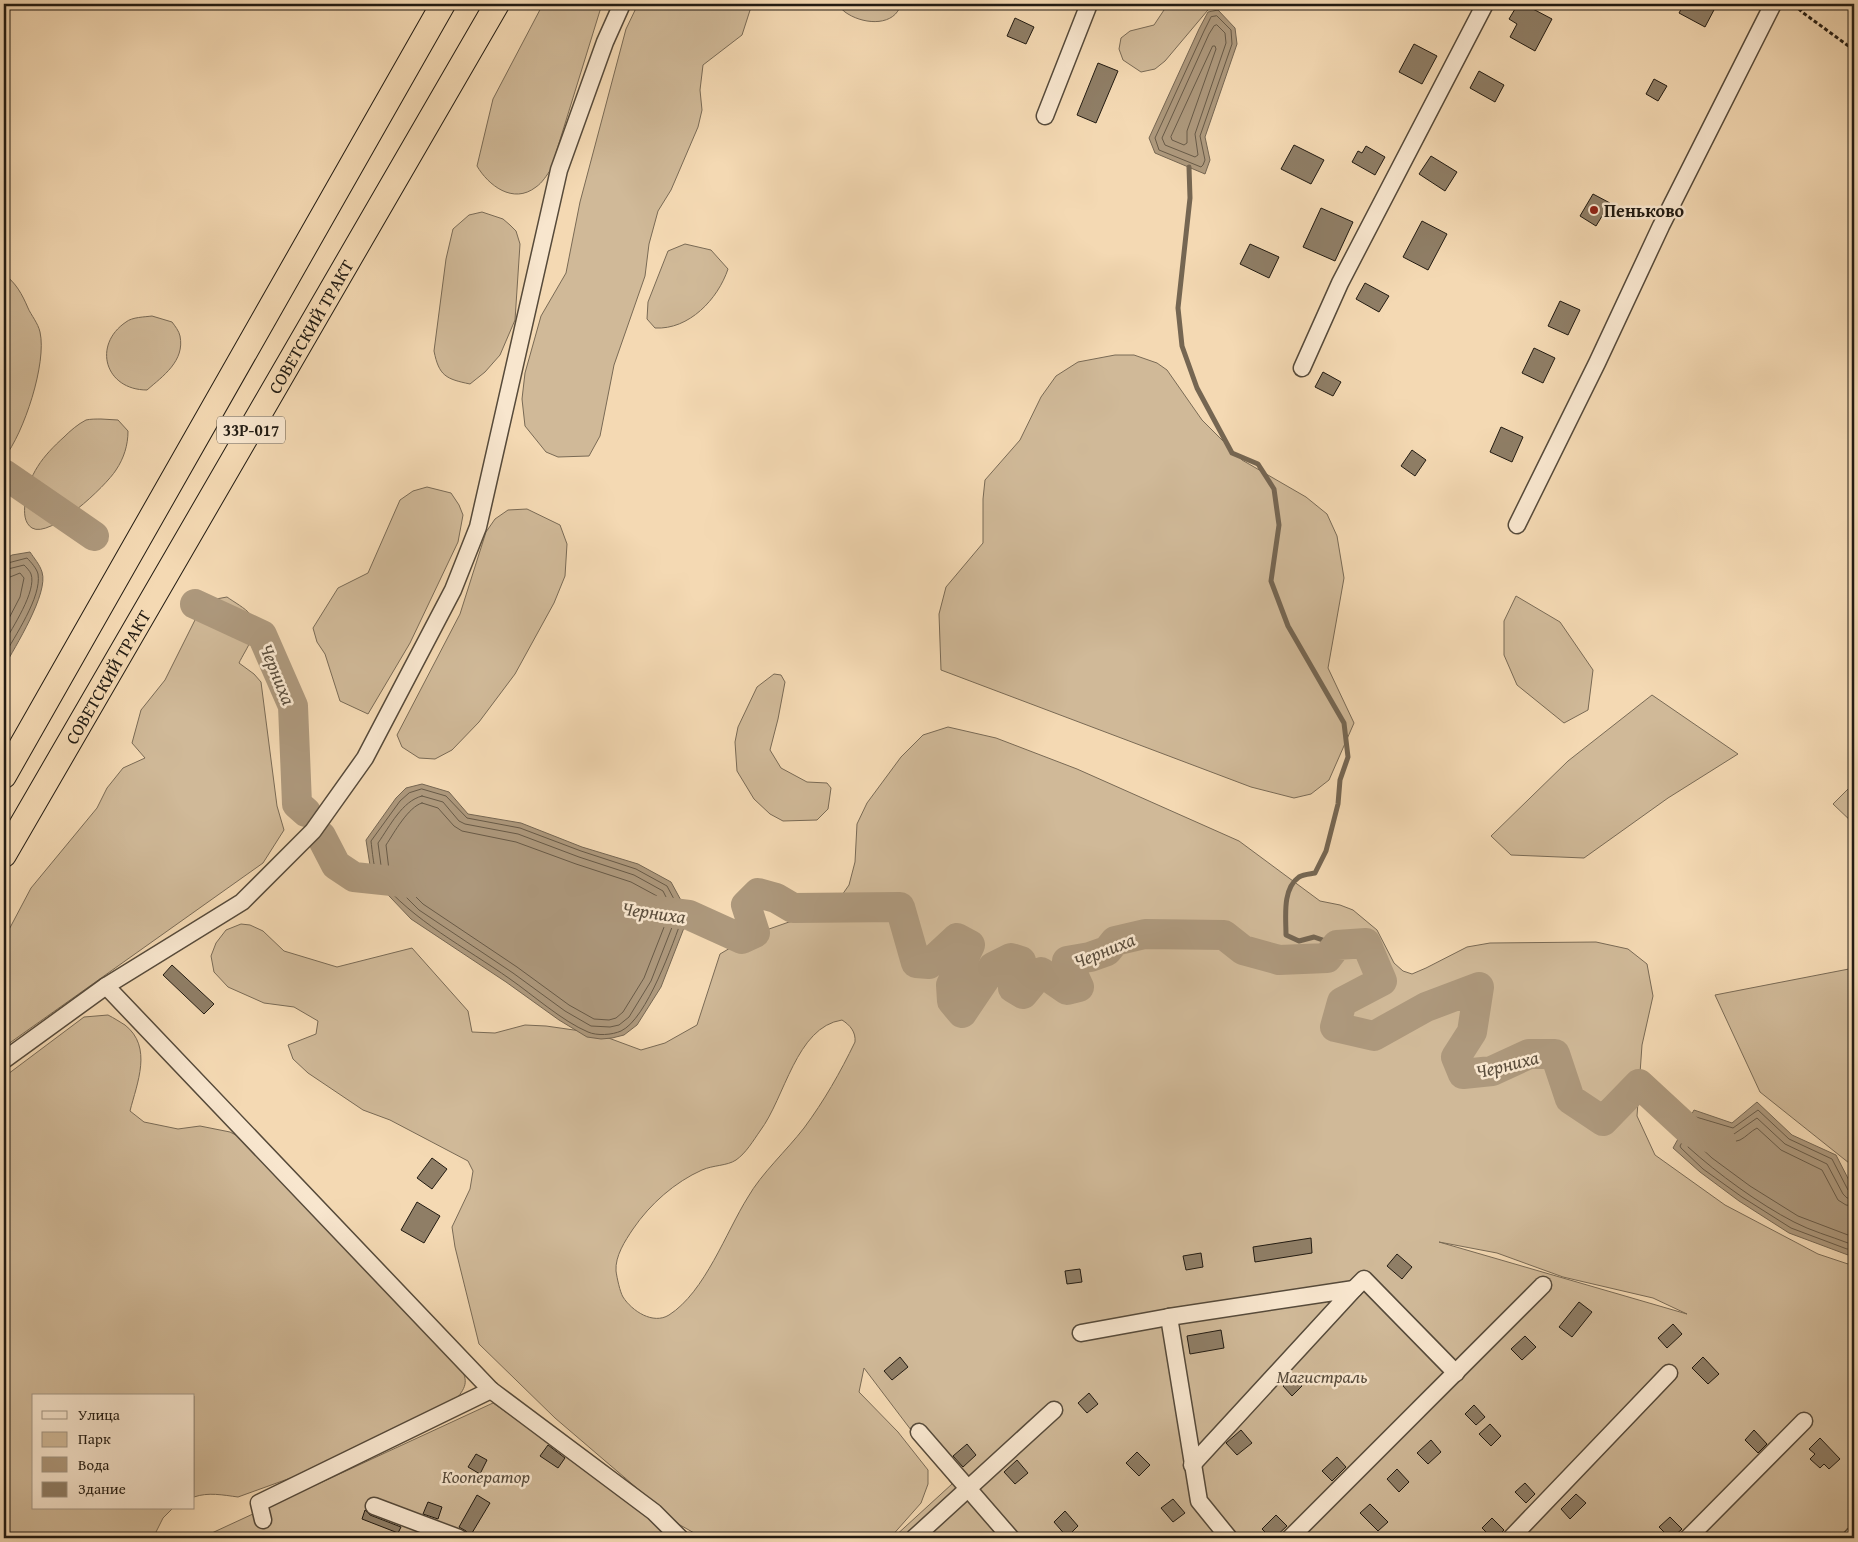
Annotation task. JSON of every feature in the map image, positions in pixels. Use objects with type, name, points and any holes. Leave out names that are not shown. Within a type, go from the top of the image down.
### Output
[{"type":"highway","name":"33Р-017","points":[[4,776],[443,4]]},
{"type":"highway","name":"СОВЕТСКИЙ ТРАКТ","points":[[4,855],[497,4]]},
{"type":"street","points":[[4,1060],[106,986],[242,902],[313,831],[365,758],[453,590],[478,527],[559,170],[605,42],[622,4]]},
{"type":"street","points":[[1045,116],[1089,4]]},
{"type":"street","points":[[1302,368],[1340,283],[1484,4]]},
{"type":"street","points":[[1517,525],[1597,363],[1661,226],[1773,4]]},
{"type":"street","points":[[106,986],[491,1390],[654,1512],[680,1538]]},
{"type":"street","points":[[1192,1465],[1364,1279],[1456,1372]]},
{"type":"street","points":[[1290,1538],[1544,1285]]},
{"type":"street","points":[[1081,1333],[1168,1316],[1354,1289]]},
{"type":"street","points":[[1168,1316],[1199,1501],[1229,1538]]},
{"type":"street","points":[[1511,1538],[1669,1373]]},
{"type":"street","points":[[263,1520],[259,1503],[491,1390]]},
{"type":"street","points":[[914,1538],[1054,1410]]},
{"type":"street","points":[[1688,1538],[1804,1421]]},
{"type":"street","points":[[919,1432],[1011,1538]]},
{"type":"street","points":[[374,1506],[459,1538]]},
{"type":"street","points":[[1851,1538],[1854,1534]]},
{"type":"path","points":[[1794,4],[1854,50]]},
{"type":"green space","points":[[543,4],[602,4],[551,169],[536,187],[519,194],[510,193],[494,186],[477,166],[493,99]]},
{"type":"green space","points":[[638,4],[752,4],[742,35],[703,65],[700,90],[702,110],[698,127],[671,190],[658,211],[649,244],[645,276],[614,365],[600,436],[589,456],[558,457],[546,452],[525,426],[522,399],[525,373],[541,316],[566,273],[580,202],[626,29]]},
{"type":"green space","points":[[836,4],[901,4],[898,11],[886,20],[871,21],[855,18]]},
{"type":"green space","points":[[1168,4],[1213,4],[1165,61],[1155,69],[1141,72],[1123,60],[1119,49],[1121,38],[1130,31],[1154,25]]},
{"type":"green space","points":[[482,212],[503,219],[516,231],[520,244],[515,320],[500,355],[485,372],[470,384],[445,375],[438,366],[434,351],[446,259],[453,229],[469,215]]},
{"type":"green space","points":[[685,244],[711,250],[728,269],[717,291],[700,310],[679,324],[655,328],[647,319],[648,302],[668,251]]},
{"type":"green space","points":[[4,274],[18,289],[36,322],[40,332],[41,345],[37,379],[32,397],[19,432],[4,458]]},
{"type":"green space","points":[[152,316],[172,322],[178,330],[181,345],[179,353],[171,367],[147,390],[133,388],[121,383],[113,375],[108,365],[109,342],[115,332],[129,320]]},
{"type":"green space","points":[[1115,355],[1134,355],[1157,363],[1167,370],[1202,420],[1242,460],[1306,497],[1327,514],[1337,536],[1344,578],[1328,668],[1354,723],[1329,780],[1311,794],[1294,798],[1251,787],[941,670],[939,614],[946,587],[983,543],[985,480],[1020,440],[1041,397],[1056,376],[1078,362]]},
{"type":"green space","points":[[86,420],[118,420],[128,431],[125,451],[116,470],[90,498],[64,519],[51,526],[40,529],[32,528],[26,520],[25,507],[29,484],[38,466],[49,451],[77,426]]},
{"type":"green space","points":[[427,487],[451,493],[459,505],[463,515],[458,542],[410,643],[368,714],[340,701],[325,654],[317,642],[313,628],[338,588],[368,573],[400,500],[413,491]]},
{"type":"green space","points":[[527,509],[560,525],[567,544],[565,576],[554,603],[515,674],[479,722],[452,750],[435,759],[419,758],[402,747],[397,735],[460,614],[486,532],[495,519],[508,510]]},
{"type":"green space","points":[[1516,596],[1560,622],[1593,670],[1588,710],[1564,723],[1517,685],[1504,655],[1504,621]]},
{"type":"green space","points":[[227,597],[248,612],[253,620],[253,633],[239,663],[261,682],[277,806],[284,830],[263,863],[4,1047],[4,939],[31,888],[97,808],[107,788],[123,768],[145,758],[132,743],[141,710],[165,680],[196,618],[216,599]]},
{"type":"green space","points":[[774,674],[781,675],[785,682],[770,750],[781,768],[807,782],[827,783],[831,788],[828,809],[817,820],[783,821],[770,814],[754,799],[737,771],[735,742],[738,727],[757,687]]},
{"type":"green space","points":[[1652,695],[1738,754],[1668,798],[1584,858],[1511,855],[1491,836],[1568,761]]},
{"type":"green space","name":"Магистраль","points":[[948,727],[996,738],[1077,769],[1239,841],[1320,901],[1353,910],[1377,930],[1394,963],[1403,971],[1412,974],[1467,947],[1490,943],[1596,942],[1628,949],[1647,964],[1653,996],[1642,1045],[1637,1116],[1655,1155],[1725,1205],[1818,1254],[1854,1266],[1854,1538],[893,1538],[952,1484],[864,1368],[859,1392],[898,1432],[928,1470],[928,1484],[921,1503],[890,1538],[703,1538],[680,1525],[555,1418],[479,1344],[455,1247],[452,1227],[470,1189],[473,1171],[468,1161],[390,1120],[363,1110],[308,1073],[293,1059],[288,1045],[316,1034],[318,1021],[294,1007],[264,1003],[228,987],[214,972],[211,956],[216,943],[226,930],[241,924],[250,925],[263,931],[284,951],[337,967],[412,948],[468,1011],[472,1032],[495,1033],[525,1025],[546,1026],[595,1033],[641,1050],[665,1043],[697,1025],[720,954],[752,935],[789,922],[821,915],[835,905],[849,885],[855,862],[857,824],[867,803],[901,757],[923,735]],"holes":[[[842,1020],[848,1024],[855,1035],[855,1042],[844,1065],[804,1128],[753,1188],[704,1277],[682,1305],[669,1315],[663,1318],[656,1318],[643,1315],[637,1311],[623,1297],[616,1271],[619,1254],[633,1229],[647,1211],[673,1187],[706,1168],[732,1162],[743,1154],[769,1117],[802,1049],[826,1025]],[[1439,1242],[1497,1253],[1563,1277],[1653,1298],[1687,1314]]]},
{"type":"green space","points":[[1854,783],[1854,824],[1833,804]]},
{"type":"green space","points":[[1854,968],[1854,1167],[1760,1092],[1715,995]]},
{"type":"green space","points":[[108,1015],[125,1025],[134,1034],[139,1044],[141,1066],[130,1111],[144,1122],[178,1129],[200,1126],[230,1132],[261,1148],[460,1365],[465,1376],[465,1385],[454,1402],[357,1454],[238,1497],[210,1494],[195,1497],[195,1394],[32,1394],[32,1510],[171,1510],[163,1518],[153,1538],[4,1538],[4,1077],[84,1017]]},
{"type":"green space","name":"Кооператор","points":[[493,1403],[633,1501],[669,1538],[201,1538]]},
{"type":"water","points":[[1218,10],[1235,28],[1237,44],[1205,137],[1210,160],[1205,174],[1155,153],[1149,138],[1208,12]]},
{"type":"water","points":[[30,552],[42,572],[41,593],[23,634],[4,667],[4,560],[12,555]]},
{"type":"water","points":[[422,784],[449,792],[468,814],[521,823],[582,847],[638,864],[671,882],[689,915],[661,987],[637,1025],[624,1035],[612,1038],[587,1037],[411,919],[372,878],[366,840],[396,798],[406,788]]},
{"type":"water","points":[[1757,1102],[1792,1135],[1836,1155],[1854,1190],[1854,1253],[1848,1255],[1789,1233],[1739,1201],[1700,1172],[1673,1148],[1694,1110],[1732,1123]]},
{"type":"building","points":[[1518,4],[1536,4],[1533,9],[1552,19],[1535,51],[1510,37],[1517,24],[1509,19]]},
{"type":"building","points":[[1684,4],[1707,4],[1715,8],[1705,27],[1679,13]]},
{"type":"building","points":[[1015,18],[1034,27],[1026,44],[1007,36]]},
{"type":"building","points":[[1414,44],[1437,56],[1422,84],[1399,72]]},
{"type":"building","points":[[1098,63],[1118,71],[1096,123],[1077,115]]},
{"type":"building","points":[[1479,71],[1504,85],[1495,102],[1470,88]]},
{"type":"building","points":[[1654,79],[1667,86],[1658,101],[1646,94]]},
{"type":"building","points":[[1294,145],[1324,160],[1311,184],[1281,169]]},
{"type":"building","points":[[1366,146],[1385,157],[1375,175],[1352,162],[1358,151],[1362,153]]},
{"type":"building","points":[[1431,156],[1457,172],[1445,191],[1419,174]]},
{"type":"building","name":"Пеньково","points":[[1593,194],[1610,203],[1596,226],[1580,216]]},
{"type":"building","points":[[1321,208],[1353,222],[1335,261],[1303,247]]},
{"type":"building","points":[[1422,221],[1447,234],[1428,270],[1403,257]]},
{"type":"building","points":[[1250,244],[1279,257],[1269,278],[1240,264]]},
{"type":"building","points":[[1365,283],[1389,296],[1379,312],[1356,299]]},
{"type":"building","points":[[1560,301],[1580,310],[1568,335],[1548,326]]},
{"type":"building","points":[[1534,348],[1555,358],[1543,383],[1522,373]]},
{"type":"building","points":[[1323,372],[1341,382],[1333,396],[1315,387]]},
{"type":"building","points":[[1501,427],[1523,437],[1512,462],[1490,452]]},
{"type":"building","points":[[1412,450],[1426,460],[1415,476],[1401,466]]},
{"type":"building","points":[[172,965],[214,1004],[204,1014],[163,975]]},
{"type":"building","points":[[432,1158],[447,1169],[432,1189],[417,1178]]},
{"type":"building","points":[[417,1202],[440,1216],[424,1243],[401,1230]]},
{"type":"building","points":[[1311,1238],[1312,1253],[1255,1262],[1253,1247]]},
{"type":"building","points":[[1201,1253],[1203,1267],[1186,1270],[1183,1256]]},
{"type":"building","points":[[1397,1254],[1412,1267],[1402,1279],[1387,1266]]},
{"type":"building","points":[[1080,1269],[1082,1282],[1067,1284],[1065,1271]]},
{"type":"building","points":[[1579,1302],[1592,1312],[1572,1337],[1559,1327]]},
{"type":"building","points":[[1673,1324],[1682,1334],[1667,1348],[1658,1338]]},
{"type":"building","points":[[1221,1330],[1224,1348],[1190,1354],[1187,1336]]},
{"type":"building","points":[[1525,1336],[1536,1347],[1522,1360],[1511,1349]]},
{"type":"building","points":[[900,1357],[908,1367],[892,1380],[884,1371]]},
{"type":"building","points":[[1703,1357],[1719,1374],[1708,1384],[1692,1368]]},
{"type":"building","points":[[1293,1376],[1302,1386],[1292,1396],[1283,1386]]},
{"type":"building","points":[[1089,1393],[1098,1404],[1087,1413],[1078,1403]]},
{"type":"building","points":[[1474,1405],[1485,1417],[1476,1425],[1465,1414]]},
{"type":"building","points":[[1490,1424],[1501,1436],[1491,1446],[1479,1434]]},
{"type":"building","points":[[1241,1430],[1252,1443],[1237,1455],[1226,1443]]},
{"type":"building","points":[[1754,1430],[1767,1444],[1758,1453],[1745,1440]]},
{"type":"building","points":[[1820,1438],[1840,1459],[1829,1469],[1824,1464],[1820,1468],[1810,1459],[1815,1454],[1809,1449]]},
{"type":"building","points":[[1431,1440],[1441,1452],[1428,1464],[1417,1453]]},
{"type":"building","points":[[967,1444],[976,1455],[963,1467],[953,1456]]},
{"type":"building","points":[[548,1445],[565,1458],[558,1468],[540,1456]]},
{"type":"building","points":[[1137,1452],[1150,1465],[1139,1476],[1126,1463]]},
{"type":"building","points":[[476,1454],[487,1460],[480,1474],[468,1467]]},
{"type":"building","points":[[1337,1457],[1346,1467],[1332,1481],[1322,1471]]},
{"type":"building","points":[[1017,1460],[1028,1473],[1015,1484],[1004,1472]]},
{"type":"building","points":[[1397,1469],[1409,1482],[1399,1492],[1387,1479]]},
{"type":"building","points":[[1525,1483],[1535,1494],[1526,1503],[1515,1492]]},
{"type":"building","points":[[1576,1494],[1586,1503],[1570,1519],[1561,1509]]},
{"type":"building","points":[[477,1495],[490,1503],[469,1538],[466,1531],[459,1527]]},
{"type":"building","points":[[1173,1499],[1185,1513],[1173,1522],[1161,1508]]},
{"type":"building","points":[[428,1502],[442,1507],[438,1519],[423,1514]]},
{"type":"building","points":[[1370,1504],[1388,1522],[1378,1531],[1360,1513]]},
{"type":"building","points":[[365,1510],[370,1515],[401,1527],[398,1533],[362,1519]]},
{"type":"building","points":[[1065,1511],[1078,1526],[1067,1537],[1054,1522]]},
{"type":"building","points":[[1276,1515],[1287,1526],[1274,1538],[1271,1538],[1262,1529]]},
{"type":"building","points":[[1670,1517],[1682,1529],[1672,1538],[1659,1527]]},
{"type":"building","points":[[1492,1518],[1504,1530],[1496,1538],[1492,1538],[1482,1528]]},
{"type":"waterway","points":[[1189,167],[1190,198],[1178,308],[1182,346],[1197,388],[1232,453],[1258,464],[1274,489],[1279,525],[1271,581],[1288,626],[1344,723],[1348,757],[1340,780],[1338,804],[1326,851],[1315,873],[1301,876],[1294,882],[1287,896],[1286,904],[1286,935],[1299,941],[1314,937],[1337,945]]},
{"type":"waterway","name":"Черниха","points":[[4,474],[94,536]]},
{"type":"waterway","name":"Черниха","points":[[195,604],[262,635],[293,706],[297,804],[306,812]]},
{"type":"waterway","name":"Черниха","points":[[321,836],[336,865],[354,877],[411,883]]},
{"type":"waterway","name":"Черниха","points":[[648,910],[689,915],[742,939],[755,933],[746,905],[758,893],[776,898],[793,908],[900,907],[916,963],[929,964],[957,938],[970,945],[951,985],[952,1001],[962,1013],[993,967],[1011,958],[1021,961],[1013,988],[1023,994],[1041,972],[1067,990],[1079,987],[1067,961],[1090,957],[1107,951],[1115,941],[1145,934],[1224,935],[1243,950],[1279,960],[1327,958],[1337,945],[1366,943],[1382,981],[1342,1002],[1335,1027],[1374,1036],[1426,1007],[1479,987],[1472,1032],[1456,1057],[1463,1074],[1492,1071],[1529,1054],[1555,1054],[1570,1099],[1603,1121],[1639,1084],[1691,1132],[1721,1141]]},
{"type":"place","name":"Пеньково","points":[[1594,210]]}]
